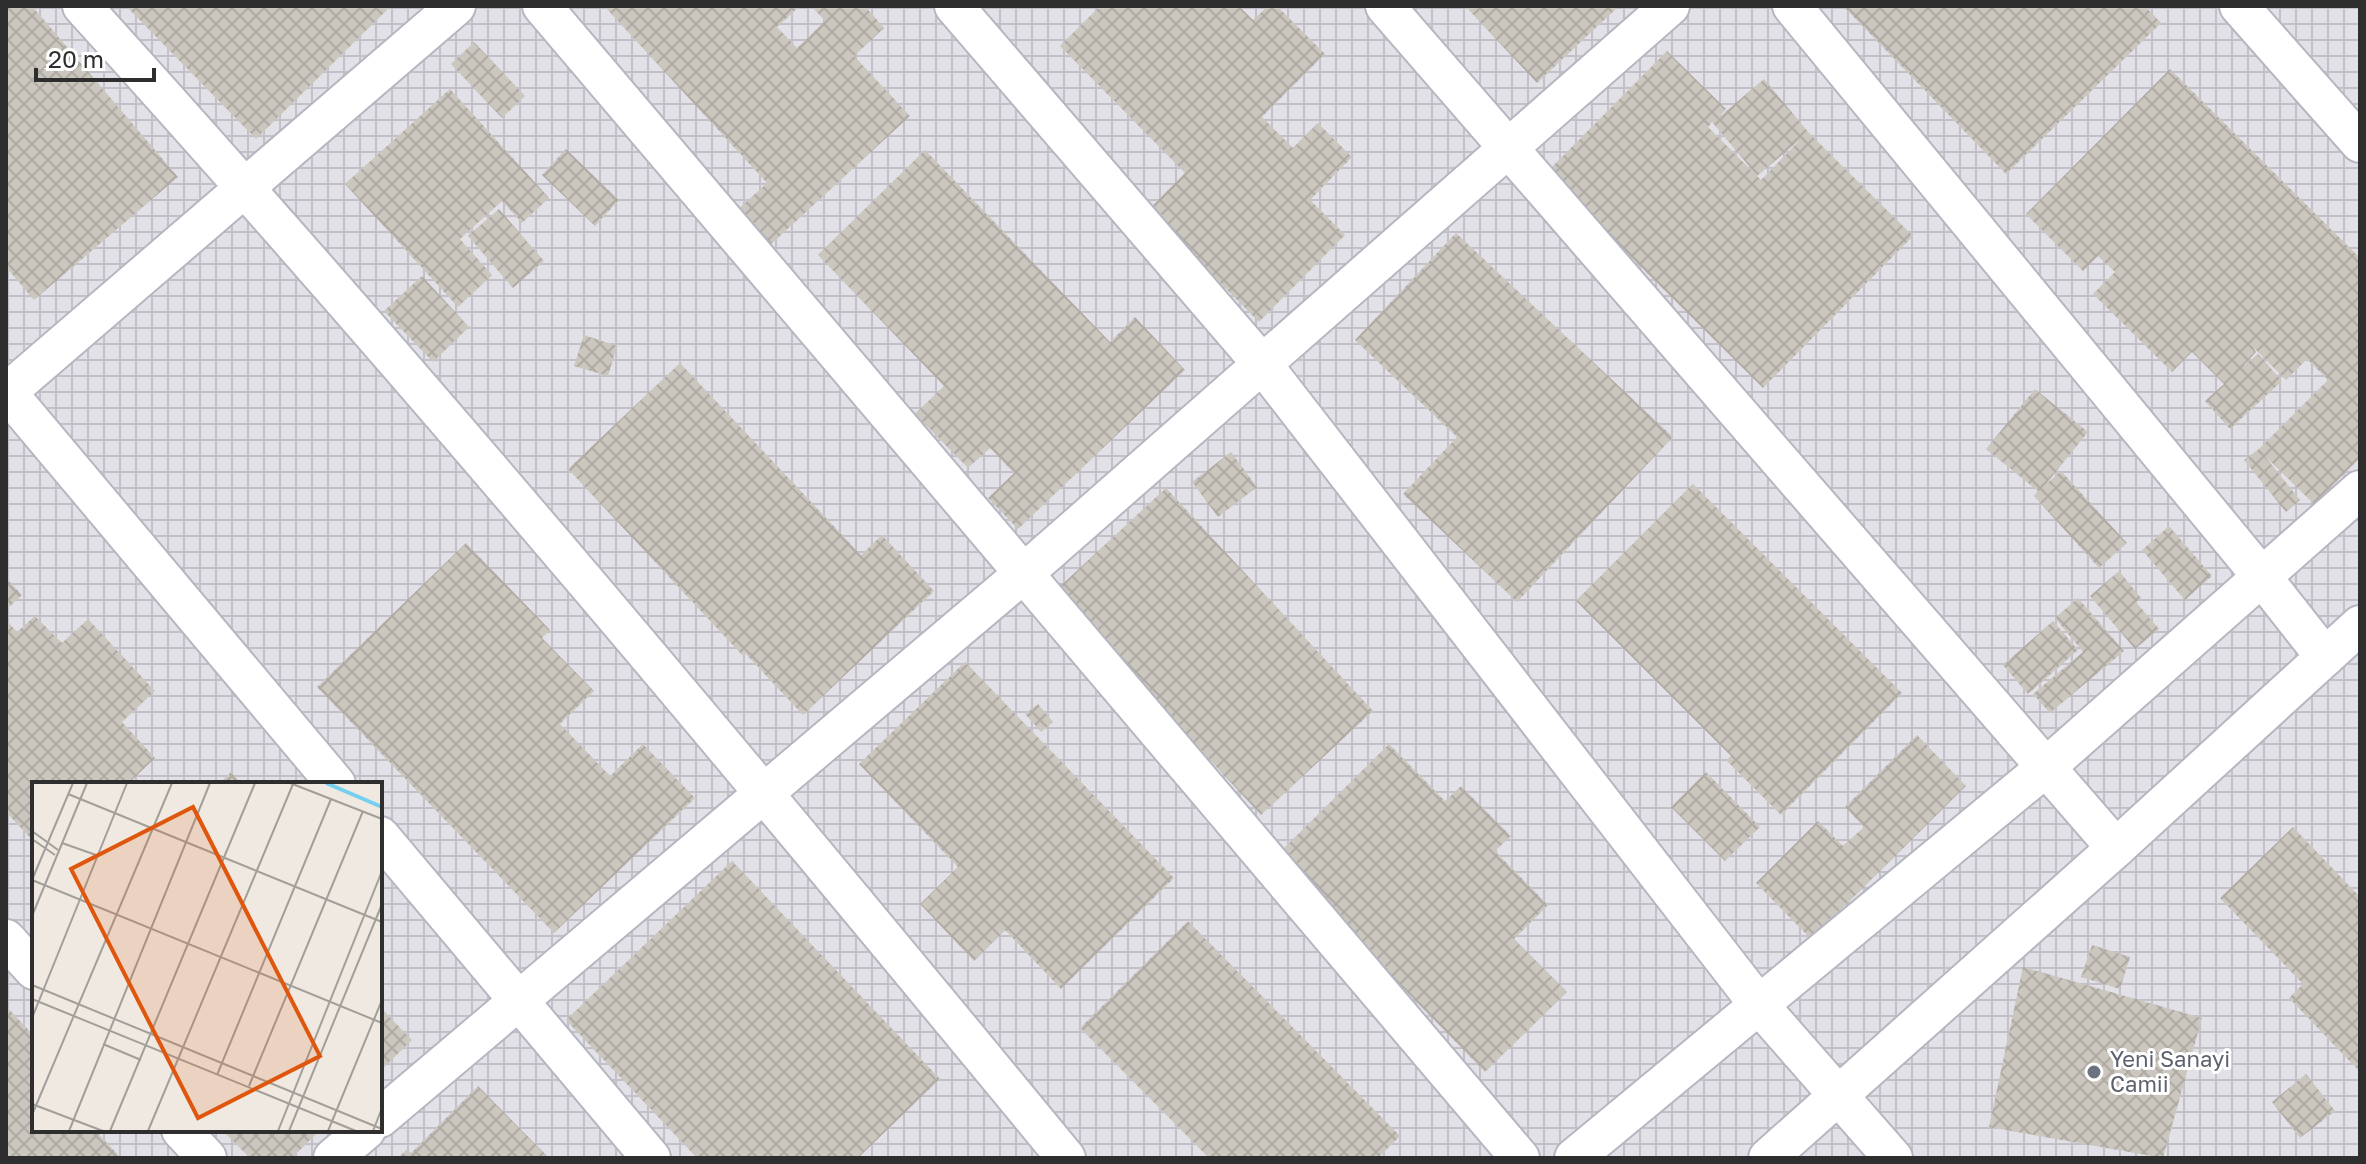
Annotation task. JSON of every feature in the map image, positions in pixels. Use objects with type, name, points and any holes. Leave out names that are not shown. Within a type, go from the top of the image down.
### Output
[{"type":"street","points":[[82,6],[245,186],[766,793],[1066,1158]]},
{"type":"street","points":[[334,782],[6,392],[456,6]]},
{"type":"street","points":[[542,6],[1520,1158]]},
{"type":"street","points":[[954,6],[1263,365],[1759,1005],[1893,1158]]},
{"type":"street","points":[[1385,6],[2116,848]]},
{"type":"street","points":[[382,1116],[1023,574],[1670,6]]},
{"type":"street","points":[[1792,6],[2325,657]]},
{"type":"street","points":[[2239,6],[2360,143]]},
{"type":"street","points":[[1574,1158],[2045,768],[2360,490]]},
{"type":"street","points":[[1768,1158],[2116,848],[2360,625]]},
{"type":"street","points":[[382,838],[651,1158]]},
{"type":"street","points":[[6,939],[32,968]]},
{"type":"street","points":[[183,1132],[207,1158]]},
{"type":"street","points":[[333,1158],[364,1132]]},
{"type":"shaded area","points":[[6,6],[2360,6],[2360,1158],[6,1158]]},
{"type":"building","points":[[6,6],[32,6],[178,177],[34,300],[6,267]]},
{"type":"building","points":[[126,6],[391,6],[256,139]]},
{"type":"building","points":[[604,6],[800,6],[777,27],[797,48],[825,21],[811,6],[865,6],[884,28],[854,56],[910,116],[767,248],[735,212],[767,183]]},
{"type":"building","points":[[1100,6],[1239,6],[1253,20],[1268,6],[1277,6],[1325,54],[1262,117],[1293,148],[1318,123],[1352,157],[1310,200],[1345,235],[1259,322],[1148,210],[1185,173],[1060,46]]},
{"type":"building","points":[[1465,6],[1619,6],[1537,83]]},
{"type":"building","points":[[1843,6],[2145,6],[2161,23],[2006,174]]},
{"type":"building","points":[[474,42],[525,96],[502,118],[451,64]]},
{"type":"building","points":[[1667,51],[1726,109],[1717,119],[1764,79],[1809,133],[1913,236],[1763,388],[1546,173]],"holes":[[[1712,122],[1754,172],[1708,127]],[[1801,139],[1761,180],[1757,176]]]},
{"type":"building","points":[[2170,69],[2360,258],[2360,458],[2314,504],[2263,454],[2300,500],[2286,512],[2244,460],[2328,380],[2307,359],[2286,380],[2253,347],[2256,352],[2243,366],[2258,354],[2282,381],[2230,429],[2205,401],[2224,384],[2192,352],[2172,372],[2093,294],[2115,272],[2098,256],[2083,271],[2026,214]]},
{"type":"building","points":[[450,89],[549,198],[522,223],[502,201],[460,239],[492,275],[458,307],[345,184]]},
{"type":"building","points":[[566,149],[619,200],[595,226],[542,175]]},
{"type":"building","points":[[925,150],[1110,342],[1135,317],[1185,370],[1018,529],[988,498],[1014,473],[990,448],[968,468],[915,414],[944,386],[818,255]]},
{"type":"building","points":[[499,209],[544,261],[513,288],[468,236]]},
{"type":"building","points":[[1456,233],[1673,437],[1517,602],[1403,494],[1457,437],[1355,340]]},
{"type":"building","points":[[422,276],[469,327],[433,362],[384,311]]},
{"type":"building","points":[[584,335],[617,346],[608,376],[574,366]]},
{"type":"building","points":[[680,363],[861,555],[882,535],[934,591],[803,715],[745,653],[743,656],[568,469]]},
{"type":"building","points":[[2035,389],[2088,432],[2046,484],[2061,471],[2127,543],[2099,568],[2034,496],[2038,491],[1986,449]]},
{"type":"building","points":[[1231,452],[1257,487],[1218,517],[1192,482]]},
{"type":"building","points":[[1693,484],[1902,693],[1781,815],[1726,760],[1731,756],[1576,601]]},
{"type":"building","points":[[1166,488],[1373,711],[1261,815],[1054,592]]},
{"type":"building","points":[[2169,526],[2212,576],[2185,600],[2142,550]]},
{"type":"building","points":[[466,543],[550,630],[542,638],[594,691],[560,724],[610,776],[643,744],[695,798],[554,933],[317,687]]},
{"type":"building","points":[[2119,571],[2141,598],[2136,602],[2159,629],[2135,649],[2090,596]]},
{"type":"building","points":[[6,578],[22,595],[6,610]]},
{"type":"building","points":[[2078,598],[2124,651],[2050,713],[2033,694],[2083,652],[2055,618]]},
{"type":"building","points":[[35,616],[62,643],[88,619],[155,691],[122,722],[155,758],[130,782],[32,782],[32,840],[6,812],[6,620],[17,632]]},
{"type":"building","points":[[2053,621],[2078,650],[2028,694],[2003,665]]},
{"type":"building","points":[[965,662],[1174,878],[1061,989],[1005,930],[974,961],[920,904],[958,867],[859,764]]},
{"type":"building","points":[[1038,704],[1053,722],[1041,732],[1025,714]]},
{"type":"building","points":[[1917,735],[1966,786],[1811,939],[1756,883],[1818,821],[1843,846],[1864,827],[1845,807]]},
{"type":"building","points":[[1389,744],[1445,801],[1461,786],[1511,836],[1495,851],[1548,905],[1514,939],[1567,992],[1485,1072],[1275,857]]},
{"type":"building","points":[[231,772],[239,782],[221,782]]},
{"type":"building","points":[[1706,772],[1760,827],[1725,861],[1671,807]]},
{"type":"building","points":[[2293,827],[2360,897],[2360,1072],[2289,998],[2303,984],[2220,898]]},
{"type":"building","points":[[732,861],[940,1079],[858,1158],[697,1158],[566,1020]]},
{"type":"building","points":[[1188,921],[1400,1136],[1378,1158],[1209,1158],[1080,1028]]},
{"type":"building","points":[[2092,945],[2130,957],[2120,989],[2081,977]]},
{"type":"building","name":"Yeni Sanayi Camii","points":[[2023,967],[2202,1018],[2163,1158],[1989,1127]]},
{"type":"building","points":[[6,1006],[32,1034],[32,1132],[97,1132],[121,1158],[6,1158]]},
{"type":"building","points":[[382,1009],[412,1040],[382,1069]]},
{"type":"building","points":[[2306,1074],[2335,1111],[2300,1138],[2272,1102]]},
{"type":"building","points":[[478,1086],[549,1158],[398,1158],[407,1149],[411,1153]]},
{"type":"building","points":[[224,1132],[318,1132],[292,1158],[250,1158]]},
{"type":"place","name":"Yeni Sanayi Camii","points":[[2094,1072]]}]
